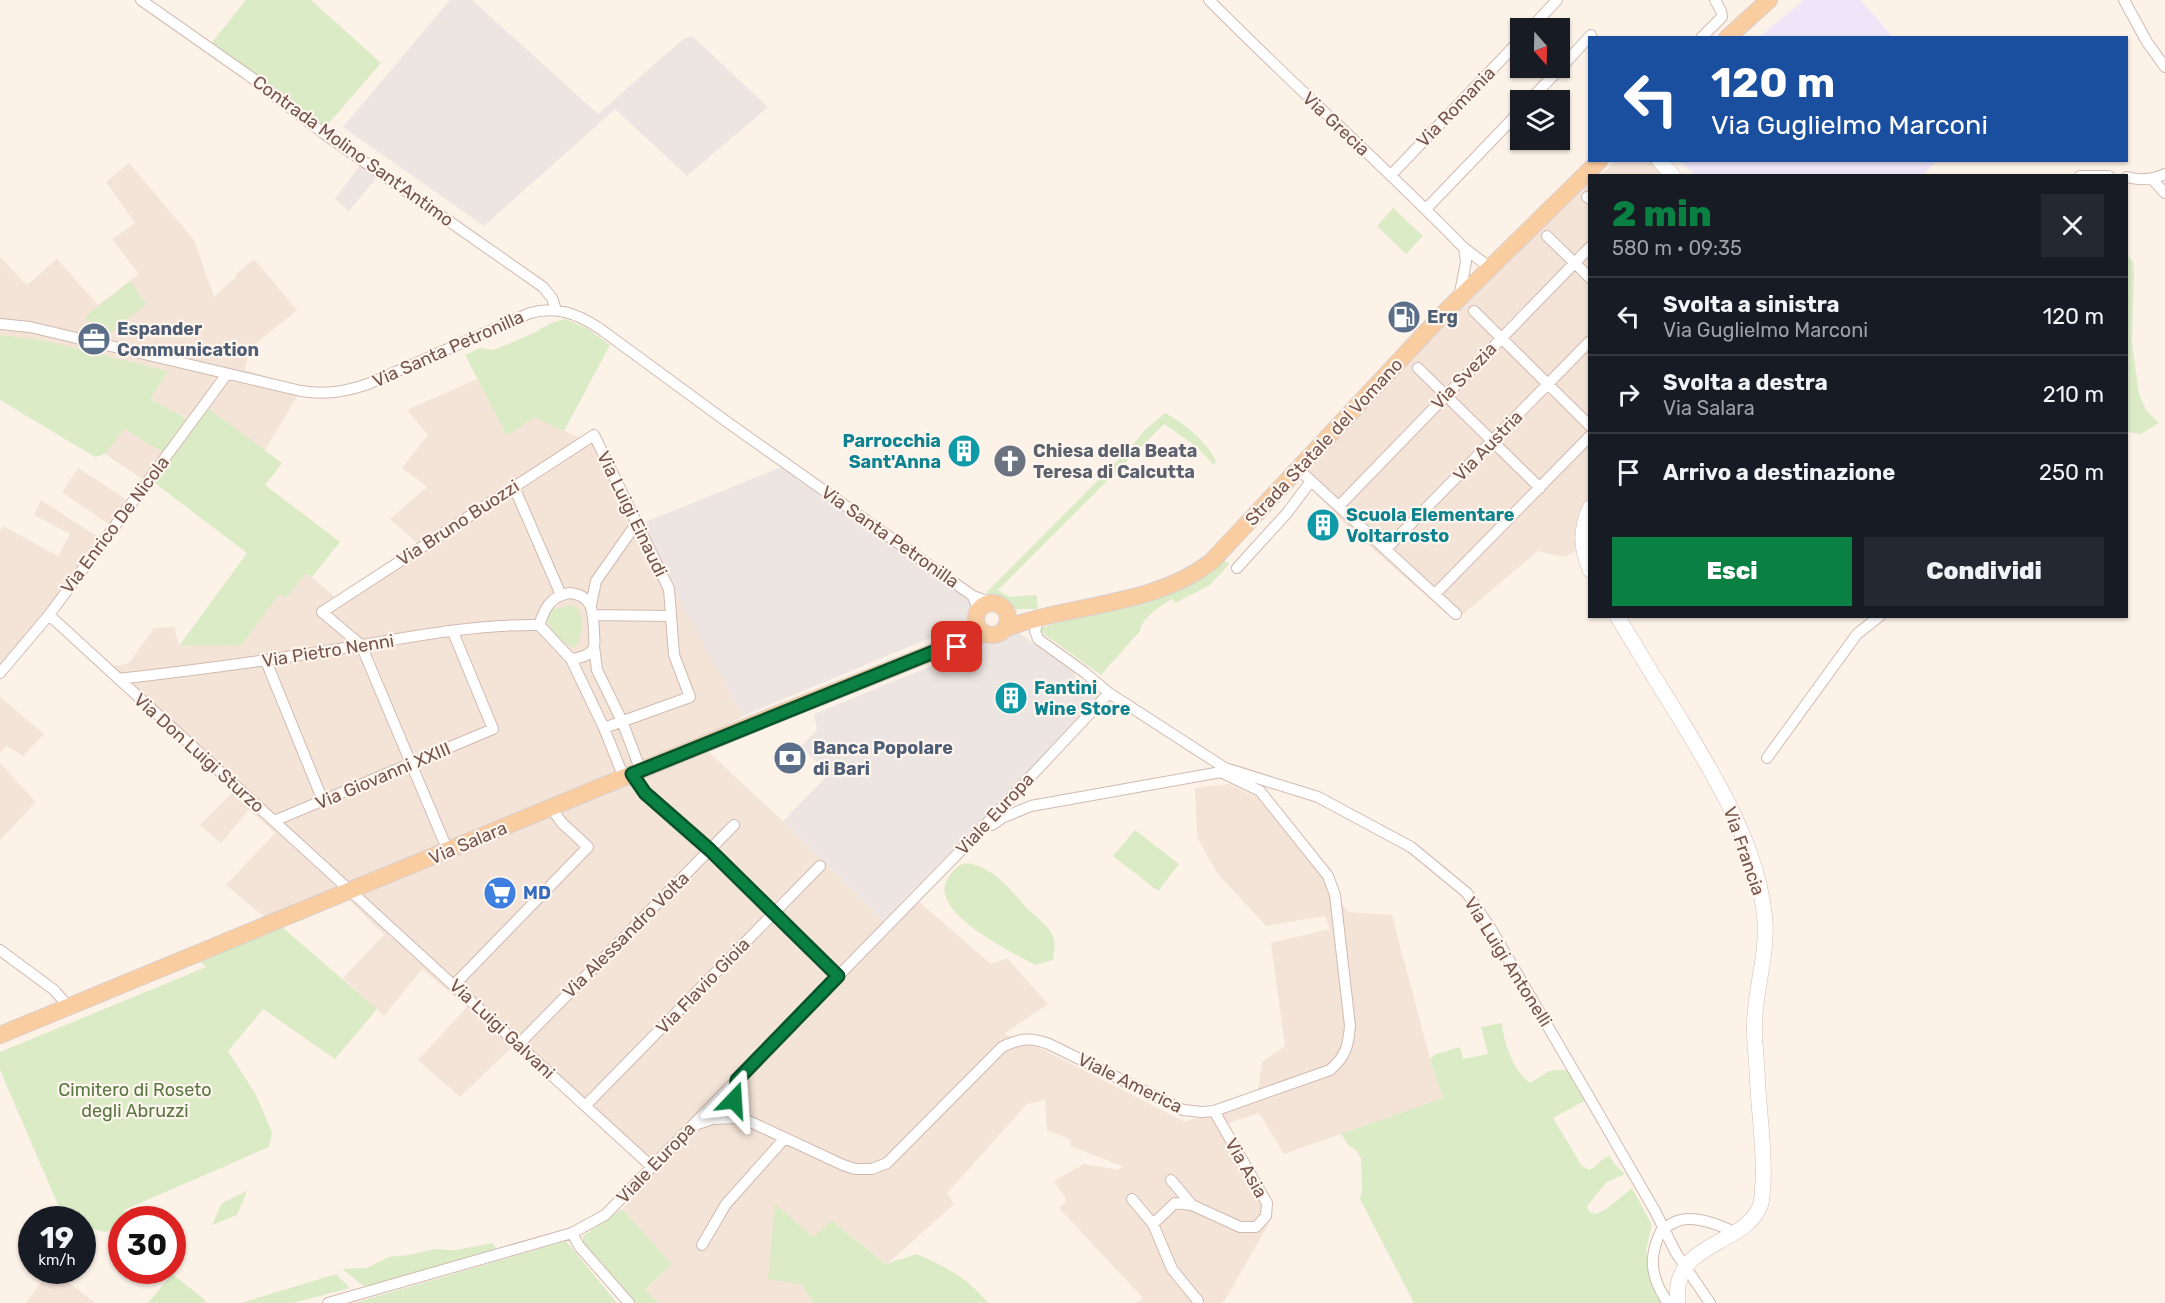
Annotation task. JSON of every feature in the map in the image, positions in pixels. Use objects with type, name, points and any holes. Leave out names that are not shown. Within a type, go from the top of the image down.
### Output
[{"type":"main road","points":[[1729,36],[1769,0]]},
{"type":"main road","name":"Strada Statale del Vomano","points":[[980,612],[995,635],[1005,622],[1034,620],[1167,587],[1200,570],[1305,475],[1405,354],[1598,162]]},
{"type":"main road","points":[[1584,176],[1605,162]]},
{"type":"main road","points":[[1588,512],[1583,523],[1582,540],[1588,565]]},
{"type":"main road","points":[[980,612],[1001,606],[1005,622]]},
{"type":"main road","name":"Via Salara","points":[[0,1035],[632,774],[936,651],[957,647],[980,612]]},
{"type":"main road","name":"Via Francia","points":[[1618,618],[1715,777],[1741,832],[1760,888],[1765,920],[1766,950],[1755,1017],[1757,1088],[1765,1156],[1761,1206],[1752,1219],[1734,1232]]},
{"type":"main road","points":[[1678,1303],[1676,1289],[1684,1267],[1709,1247],[1734,1232]]},
{"type":"street","name":"Contrada Molino Sant'Antimo","points":[[141,0],[248,75],[326,135],[543,287],[552,298],[556,310]]},
{"type":"street","name":"Via Grecia","points":[[1209,0],[1272,64],[1426,209],[1464,248],[1484,274]]},
{"type":"street","points":[[1542,18],[1557,0]]},
{"type":"street","points":[[1703,36],[1722,17],[1715,0]]},
{"type":"street","points":[[2124,0],[2147,42],[2165,67]]},
{"type":"street","points":[[1570,58],[1588,38]]},
{"type":"street","name":"Via Romania","points":[[1391,176],[1510,51]]},
{"type":"street","points":[[1540,90],[1551,78]]},
{"type":"street","points":[[1426,209],[1510,121]]},
{"type":"street","points":[[2128,177],[2138,180],[2152,179],[2165,174]]},
{"type":"street","points":[[2152,179],[2165,193]]},
{"type":"street","points":[[1547,236],[1588,276]]},
{"type":"street","points":[[1459,298],[1466,262],[1464,248]]},
{"type":"street","name":"Via Svezia","points":[[1339,506],[1588,249]]},
{"type":"street","points":[[1466,262],[1484,274]]},
{"type":"street","name":"Via Santa Petronilla","points":[[0,324],[30,327],[317,394],[349,391],[368,384],[530,313],[543,310],[568,312],[599,328],[980,612]]},
{"type":"street","points":[[1474,311],[1588,424]]},
{"type":"street","name":"Via Austria","points":[[1386,549],[1588,343]]},
{"type":"street","points":[[1418,368],[1540,488]]},
{"type":"street","name":"Via Enrico De Nicola","points":[[0,673],[49,615],[227,374]]},
{"type":"street","name":"Via Bruno Buozzi","points":[[361,645],[322,612],[594,435]]},
{"type":"street","name":"Via Luigi Einaudi","points":[[594,435],[669,589],[674,655],[690,697],[622,721]]},
{"type":"street","points":[[1435,594],[1588,438]]},
{"type":"street","points":[[1224,548],[1239,565],[1287,513],[1305,475],[1456,614]]},
{"type":"street","points":[[514,487],[561,595]]},
{"type":"street","points":[[632,774],[622,721],[597,670],[592,610],[596,581],[636,524]]},
{"type":"street","points":[[592,610],[585,597],[578,594],[561,595],[545,607],[539,625],[571,659],[604,728],[632,774],[645,793],[710,850],[838,976]]},
{"type":"street","points":[[592,610],[671,616]]},
{"type":"street","name":"Via Don Luigi Sturzo","points":[[49,615],[352,891]]},
{"type":"street","points":[[1767,758],[1857,634],[1877,618]]},
{"type":"street","name":"Via Luigi Antonelli","points":[[1034,620],[1038,639],[1109,693],[1223,770],[1318,797],[1411,847],[1467,893],[1491,928],[1655,1211],[1662,1229],[1684,1267],[1710,1303]]},
{"type":"street","name":"Via Pietro Nenni","points":[[118,679],[266,661],[453,632],[539,625]]},
{"type":"street","name":"Via Giovanni XXIII","points":[[274,821],[412,765],[493,729],[453,632]]},
{"type":"street","points":[[361,645],[448,851]]},
{"type":"street","points":[[571,659],[581,658],[594,646]]},
{"type":"street","points":[[266,661],[323,801]]},
{"type":"street","name":"Viale Europa","points":[[328,1303],[572,1233],[605,1215],[975,836],[1109,693]]},
{"type":"street","points":[[604,728],[622,721]]},
{"type":"street","points":[[975,836],[1002,818],[1031,806],[1223,770]]},
{"type":"street","name":"Viale America","points":[[716,1102],[742,1118],[831,1160],[855,1169],[872,1169],[887,1163],[1002,1047],[1016,1040],[1034,1039],[1050,1044],[1183,1110],[1202,1112],[1214,1111],[1330,1070],[1339,1063],[1348,1048],[1350,1026],[1335,895],[1328,876],[1260,791],[1223,770]]},
{"type":"street","points":[[455,984],[588,847],[562,823],[551,808]]},
{"type":"street","name":"Via Alessandro Volta","points":[[518,1045],[734,825]]},
{"type":"street","name":"Via Flavio Gioia","points":[[585,1106],[820,866]]},
{"type":"street","name":"Via Luigi Galvani","points":[[352,891],[652,1167]]},
{"type":"street","points":[[0,950],[48,985],[69,1007]]},
{"type":"street","points":[[692,1126],[722,1117],[742,1118],[734,1100],[737,1080]]},
{"type":"street","name":"Via Asia","points":[[1171,1180],[1192,1205],[1240,1227],[1256,1227],[1266,1216],[1267,1203],[1214,1111]]},
{"type":"street","points":[[702,1245],[726,1204],[785,1138]]},
{"type":"street","points":[[1132,1199],[1153,1224],[1172,1269],[1198,1301]]},
{"type":"street","points":[[1153,1224],[1175,1203],[1192,1205]]},
{"type":"street","points":[[1668,1303],[1653,1266],[1652,1253],[1662,1229],[1680,1220],[1700,1220],[1734,1232]]},
{"type":"street","points":[[572,1233],[579,1246],[629,1303]]},
{"type":"shaded area","points":[[450,0],[472,0],[598,114],[683,39],[692,36],[768,107],[687,176],[615,109],[484,226],[343,127]]},
{"type":"shaded area","points":[[1804,0],[1860,0],[1892,36],[1760,36]]},
{"type":"shaded area","points":[[1615,162],[1650,162],[1664,174],[1601,174]]},
{"type":"shaded area","points":[[1681,162],[1935,162],[1924,174],[1694,174]]},
{"type":"shaded area","points":[[129,163],[194,240],[214,297],[254,259],[297,310],[249,349],[245,370],[303,387],[264,451],[209,409],[196,424],[150,399],[168,371],[41,340],[0,335],[0,257],[27,285],[57,259],[98,305],[139,274],[112,239],[135,223],[106,182]]},
{"type":"shaded area","points":[[361,164],[378,176],[349,211],[335,199]]},
{"type":"shaded area","points":[[1588,185],[1588,534],[1586,546],[1564,557],[1538,551],[1455,621],[1352,531],[1302,479],[1401,369],[1493,273]]},
{"type":"shaded area","points":[[477,379],[507,436],[534,417],[593,444],[743,716],[698,742],[883,920],[910,894],[991,964],[1007,958],[1048,1004],[1004,1034],[1032,1044],[1185,1122],[1258,1091],[1262,1062],[1285,1046],[1271,943],[1330,929],[1325,916],[1266,926],[1217,873],[1197,837],[1195,788],[1229,784],[1256,797],[1293,837],[1348,912],[1392,915],[1430,1059],[1443,1098],[1284,1154],[1259,1113],[1228,1123],[1230,1135],[1271,1206],[1267,1227],[1225,1300],[1221,1303],[1136,1303],[1143,1298],[1059,1208],[1067,1201],[1054,1181],[1084,1164],[1118,1170],[1122,1166],[1070,1146],[1071,1140],[1047,1130],[1045,1100],[1027,1104],[947,1193],[954,1204],[887,1264],[832,1221],[813,1237],[776,1205],[801,1284],[813,1303],[659,1303],[645,1291],[672,1264],[622,1209],[654,1175],[512,1047],[460,1097],[418,1060],[467,1007],[422,969],[384,1016],[343,978],[384,935],[339,890],[267,919],[226,885],[275,833],[249,810],[221,843],[200,825],[233,792],[104,669],[129,663],[154,628],[174,627],[179,646],[242,645],[279,593],[286,598],[306,572],[335,597],[417,543],[390,519],[427,487],[402,468],[428,435],[407,410]]},
{"type":"shaded area","points":[[124,428],[163,452],[144,480],[105,454]]},
{"type":"shaded area","points":[[781,467],[958,592],[969,601],[973,609],[972,617],[966,623],[743,716],[638,525]]},
{"type":"shaded area","points":[[78,468],[127,500],[110,525],[62,492]]},
{"type":"shaded area","points":[[41,500],[98,537],[0,681],[0,530],[3,526],[58,556],[70,534],[34,515]]},
{"type":"shaded area","points":[[1014,632],[1019,633],[1074,671],[1075,677],[1099,696],[1096,702],[1004,798],[883,920],[783,821],[827,776],[826,772],[801,746],[817,730],[814,714]]},
{"type":"shaded area","points":[[0,697],[44,734],[23,756],[7,746],[0,752]]},
{"type":"shaded area","points":[[0,763],[36,802],[0,840]]},
{"type":"shaded area","points":[[40,1284],[70,1284],[95,1303],[26,1303]]},
{"type":"green space","points":[[246,0],[311,0],[381,63],[323,130],[210,45]]},
{"type":"green space","points":[[1393,208],[1423,236],[1406,254],[1377,226]]},
{"type":"green space","points":[[2128,256],[2133,262],[2134,272],[2132,342],[2139,394],[2146,410],[2159,423],[2141,434],[2128,432]]},
{"type":"green space","points":[[130,281],[146,304],[108,335],[100,334],[85,317]]},
{"type":"green space","points":[[565,319],[587,328],[610,345],[564,431],[534,417],[507,436],[465,355],[480,348],[494,350],[551,323]]},
{"type":"green space","points":[[0,335],[41,340],[168,371],[150,399],[189,420],[163,452],[124,429],[105,454],[95,457],[0,400]]},
{"type":"green space","points":[[209,409],[282,463],[265,485],[340,542],[312,577],[306,573],[286,598],[279,594],[242,645],[179,646],[247,553],[152,481]]},
{"type":"green space","points":[[1165,413],[1187,427],[1201,440],[1216,461],[1214,465],[1197,447],[1164,424],[998,590],[1010,597],[1035,595],[1038,609],[1013,609],[986,593],[1145,430]]},
{"type":"green space","points":[[1224,561],[1230,563],[1210,585],[1175,603],[1172,599],[1153,612],[1144,621],[1140,631],[1101,675],[1041,632],[1040,628],[1182,588],[1205,576]]},
{"type":"green space","points":[[570,605],[577,607],[582,622],[580,638],[575,647],[558,637],[546,620],[551,610]]},
{"type":"green space","points":[[1135,830],[1179,864],[1158,891],[1113,856]]},
{"type":"green space","points":[[964,863],[984,868],[992,873],[1046,925],[1054,940],[1053,960],[1035,965],[993,942],[962,919],[951,907],[945,895],[949,876]]},
{"type":"green space","name":"Cimitero di Roseto degli Abruzzi","points":[[282,927],[377,1009],[335,1059],[263,1009],[228,1051],[255,1093],[272,1132],[269,1147],[133,1206],[108,1206],[108,1231],[96,1230],[96,1206],[58,1206],[0,1070],[0,1052],[206,967],[200,961]]},
{"type":"green space","points":[[1502,1023],[1510,1056],[1524,1078],[1530,1083],[1551,1070],[1569,1070],[1586,1100],[1553,1118],[1582,1166],[1589,1170],[1610,1156],[1615,1165],[1625,1174],[1607,1182],[1587,1206],[1589,1211],[1595,1214],[1605,1210],[1632,1188],[1652,1225],[1646,1250],[1651,1280],[1663,1303],[1414,1303],[1360,1199],[1361,1158],[1341,1134],[1443,1098],[1430,1059],[1436,1054],[1460,1047],[1463,1059],[1488,1054],[1481,1027]]},
{"type":"green space","points":[[247,1191],[237,1215],[212,1225],[222,1203]]},
{"type":"green space","points":[[775,1204],[813,1237],[832,1221],[886,1264],[917,1254],[956,1274],[972,1286],[988,1303],[813,1303],[801,1284],[768,1279]]},
{"type":"green space","points":[[622,1209],[672,1264],[645,1290],[659,1303],[634,1303],[583,1243],[583,1236]]},
{"type":"green space","points":[[566,1241],[617,1303],[354,1303]]},
{"type":"green space","points":[[493,1243],[497,1250],[365,1287],[342,1269],[367,1268],[389,1257],[435,1249],[455,1250]]},
{"type":"green space","points":[[336,1274],[350,1288],[293,1303],[241,1303]]},
{"type":"green space","points":[[164,1284],[185,1284],[206,1303],[148,1303]]},
{"type":"place","name":"Erg","points":[[1404,317]]},
{"type":"place","name":"Espander Communication","points":[[94,339]]},
{"type":"place","name":"Parrocchia Sant'Anna","points":[[964,451]]},
{"type":"place","name":"Chiesa della Beata Teresa di Calcutta","points":[[1010,461]]},
{"type":"place","name":"Scuola Elementare Voltarrosto","points":[[1323,525]]},
{"type":"place","name":"Fantini Wine Store","points":[[1011,698]]},
{"type":"place","name":"Banca Popolare di Bari","points":[[790,758]]},
{"type":"place","name":"MD","points":[[500,893]]},
{"type":"route","points":[[734,1100],[737,1080],[838,976],[710,850],[645,793],[632,774],[936,651],[957,647]]}]
